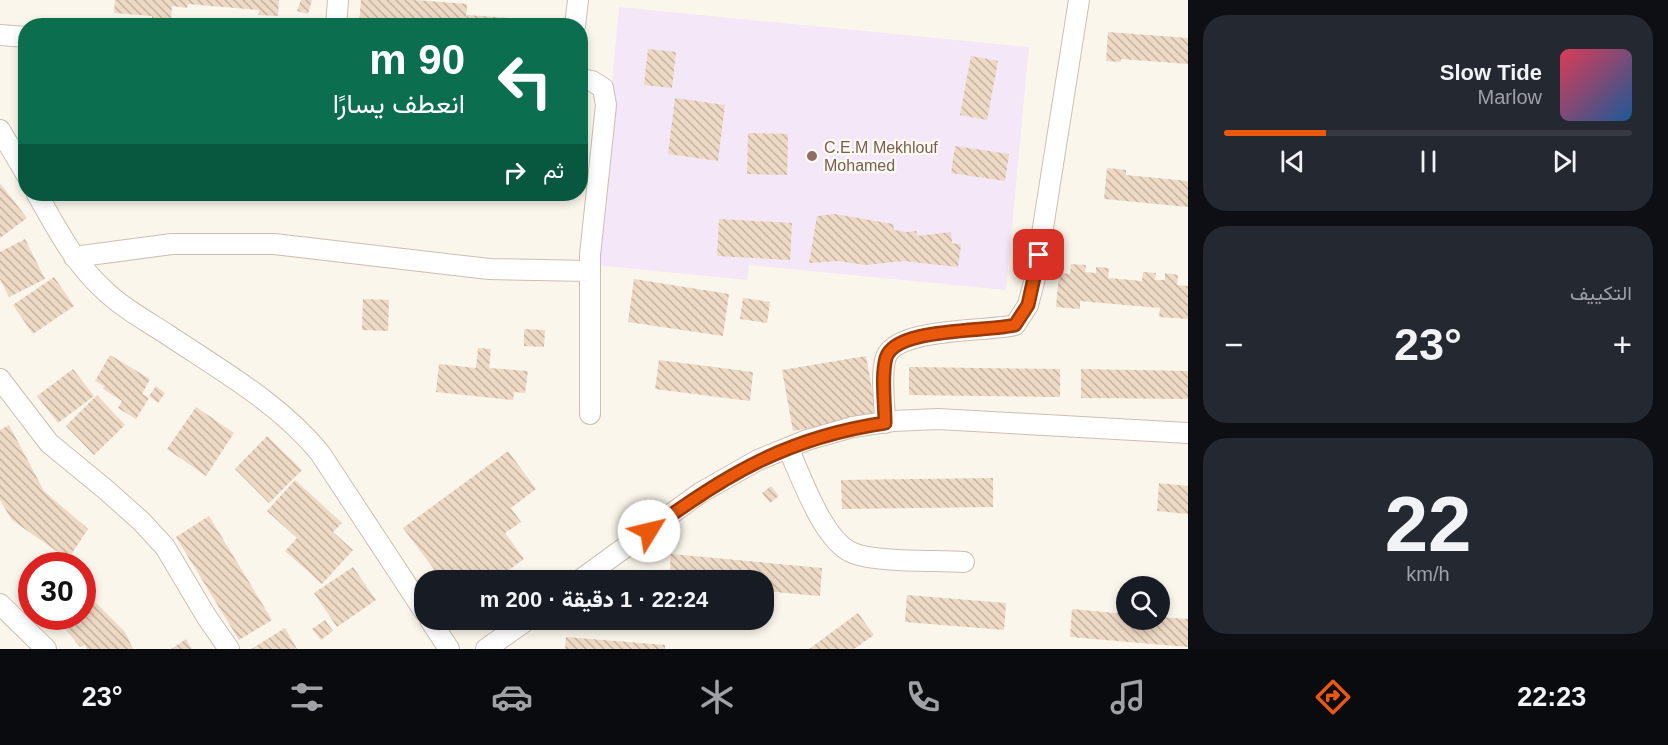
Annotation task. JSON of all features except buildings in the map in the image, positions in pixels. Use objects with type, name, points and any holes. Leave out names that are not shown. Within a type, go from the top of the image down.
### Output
[{"type":"street","points":[[337,18],[338,0]]},
{"type":"street","points":[[576,18],[578,0]]},
{"type":"street","points":[[885,423],[885,359],[893,347],[921,336],[1015,325],[1028,305],[1035,278],[1079,0]]},
{"type":"street","points":[[0,35],[18,36]]},
{"type":"street","points":[[588,81],[598,83],[606,96],[590,271],[590,414]]},
{"type":"street","points":[[0,130],[18,160]]},
{"type":"street","points":[[41,201],[74,257],[116,301],[258,395],[300,429],[320,453],[414,596]]},
{"type":"street","points":[[74,257],[172,244],[274,244],[489,269],[590,271]]},
{"type":"street","points":[[0,379],[49,443],[141,521],[165,547],[206,616],[229,649]]},
{"type":"street","points":[[594,570],[700,493],[758,460],[807,440],[853,427],[938,419],[1188,433]]},
{"type":"street","points":[[788,447],[824,526],[850,553],[869,558],[964,562]]},
{"type":"street","points":[[0,604],[46,649]]},
{"type":"street","points":[[437,630],[449,649]]},
{"type":"street","points":[[486,649],[513,630]]},
{"type":"shaded area","name":"C.E.M Mekhlouf Mohamed","points":[[619,7],[1029,47],[1006,290],[749,265],[747,280],[595,265]]},
{"type":"place","name":"C.E.M Mekhlouf Mohamed","points":[[812,156]]},
{"type":"route","points":[[649,531],[700,493],[758,460],[807,440],[853,427],[885,423],[885,359],[893,347],[921,336],[1015,325],[1028,305],[1039,255]]}]
